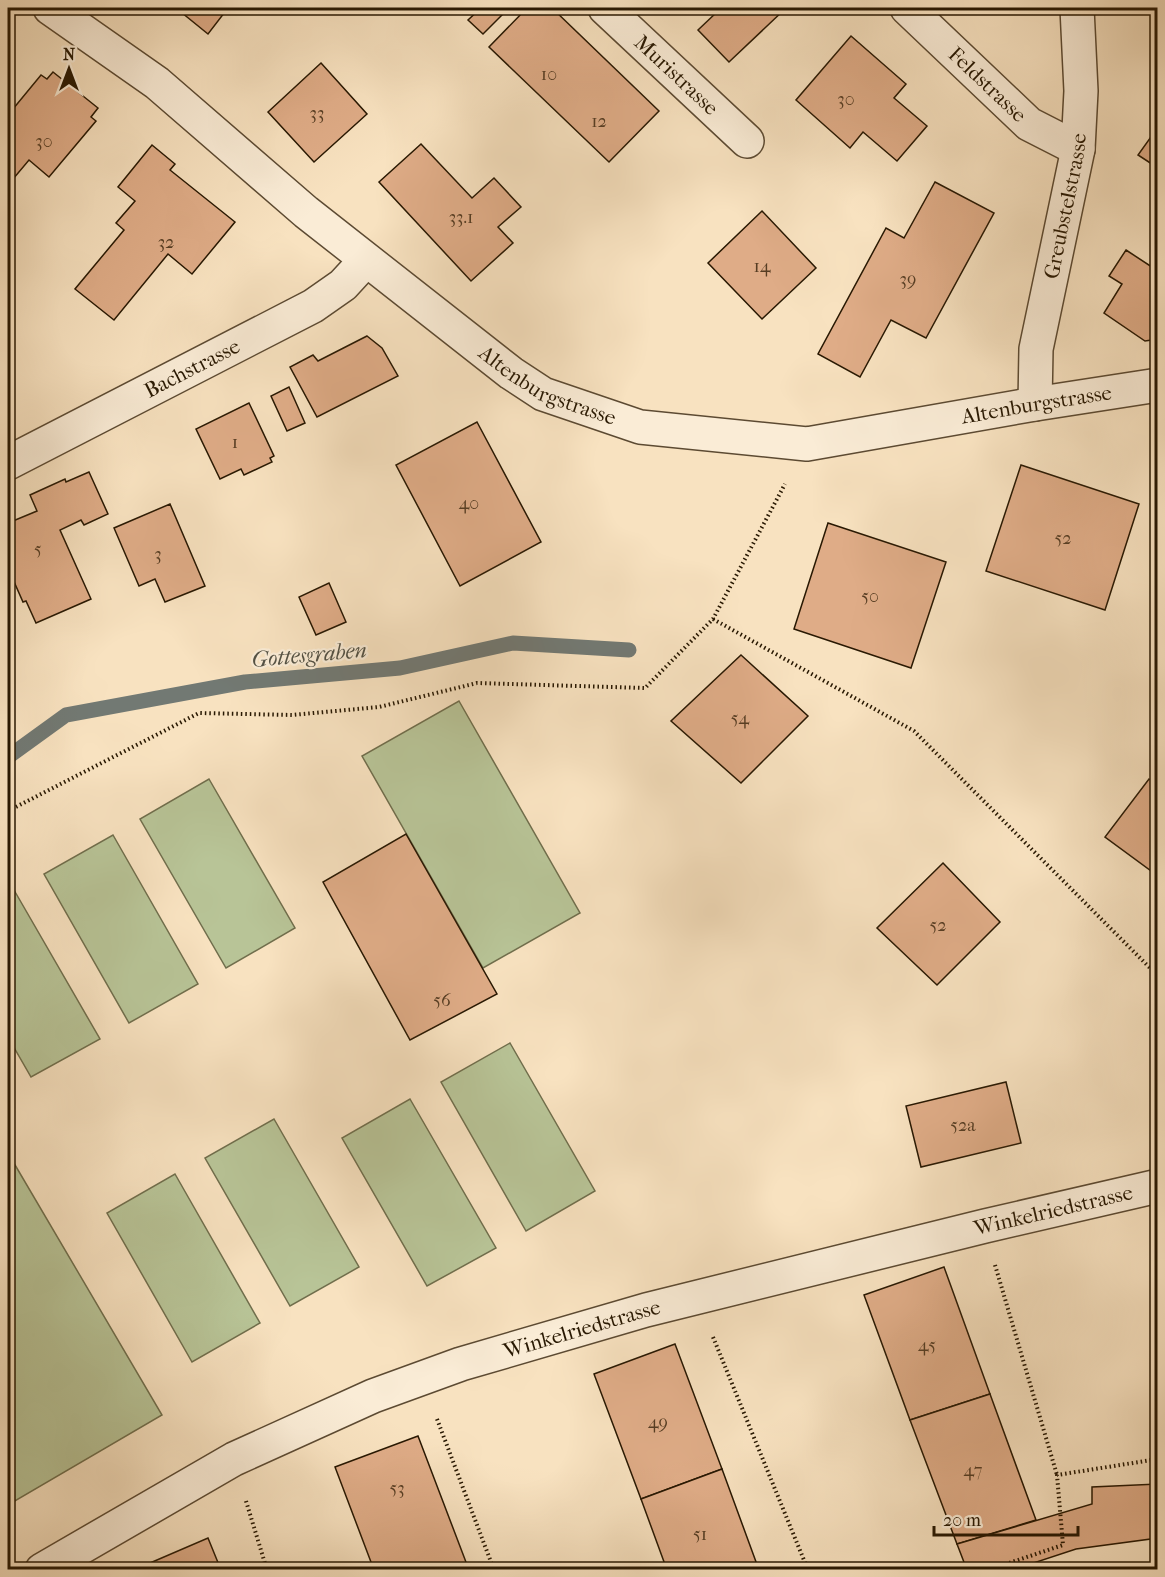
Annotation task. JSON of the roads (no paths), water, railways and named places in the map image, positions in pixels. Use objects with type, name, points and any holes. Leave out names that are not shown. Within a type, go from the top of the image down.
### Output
[{"type":"street","name":"Altenburgstrasse","points":[[51,8],[157,83],[306,212],[511,373],[543,394],[640,427],[807,444],[1158,385]]},
{"type":"street","name":"Muristrasse","points":[[605,8],[747,141]]},
{"type":"street","name":"Feldstrasse","points":[[907,8],[1029,124],[1078,149]]},
{"type":"street","name":"Greubstelstrasse","points":[[1035,404],[1036,349],[1078,149],[1081,91],[1077,8]]},
{"type":"street","name":"Bachstrasse","points":[[8,463],[313,306],[343,285],[366,260]]},
{"type":"street","name":"Winkelriedstrasse","points":[[42,1569],[234,1459],[373,1396],[461,1364],[646,1310],[985,1226],[1158,1186]]},
{"type":"waterway","name":"Gottesgraben","points":[[8,757],[66,715],[245,682],[400,668],[513,643],[629,650]]}]
